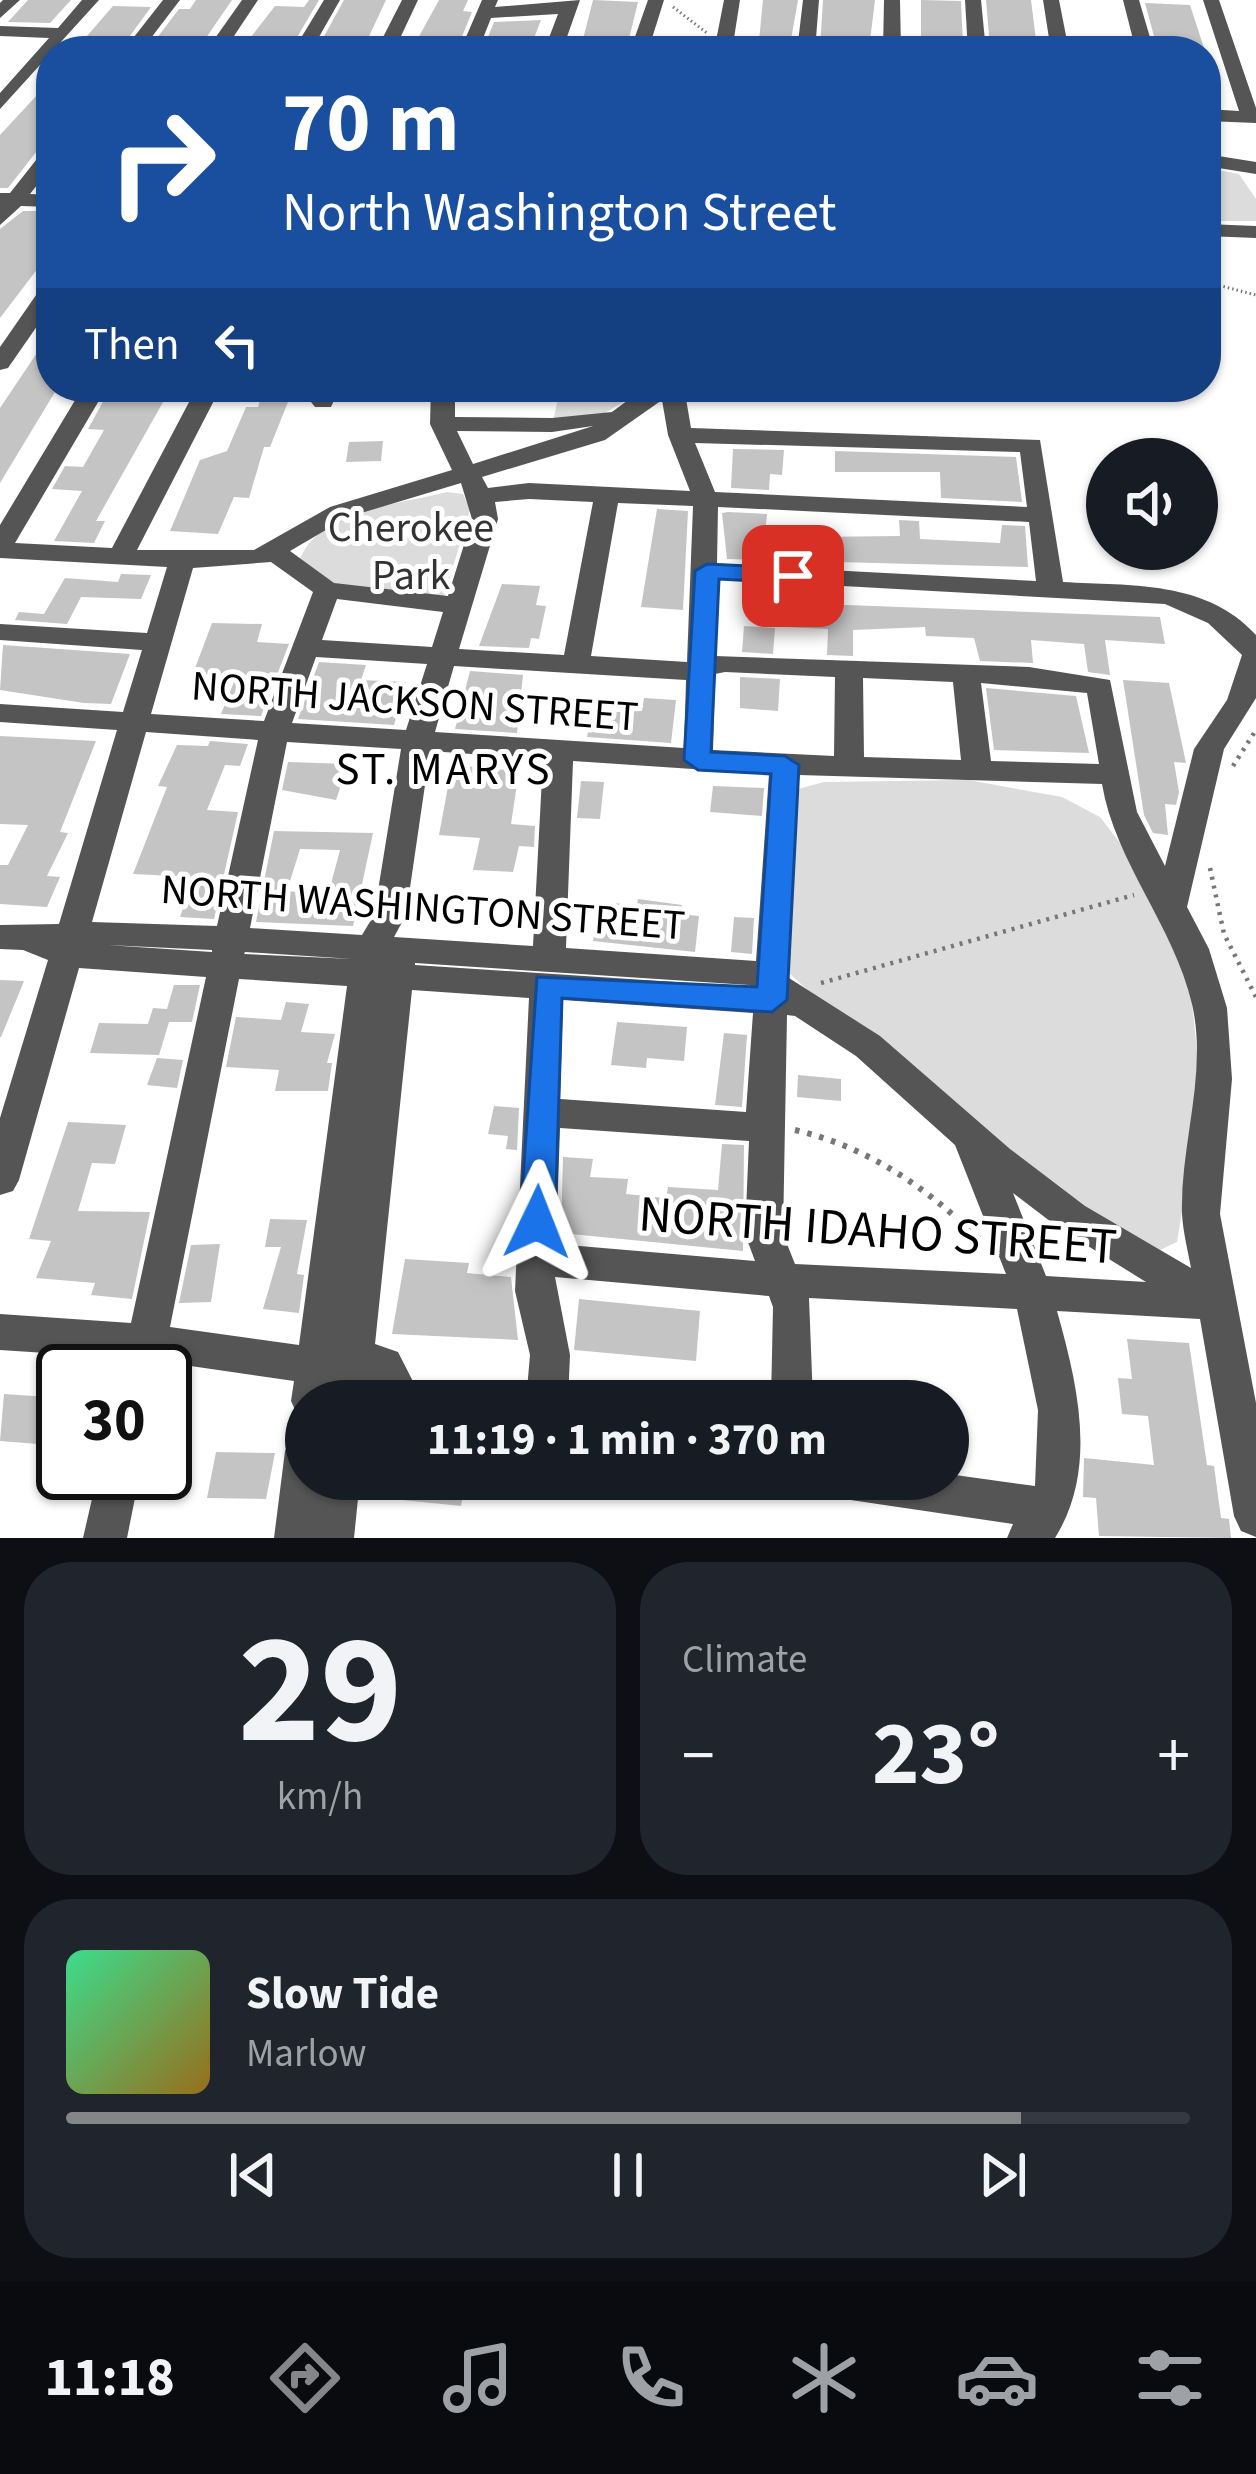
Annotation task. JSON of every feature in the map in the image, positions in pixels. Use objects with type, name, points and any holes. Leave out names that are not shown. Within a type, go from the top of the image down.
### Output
[{"type":"street","points":[[0,13],[12,0]]},
{"type":"street","points":[[60,36],[92,0]]},
{"type":"street","points":[[144,36],[172,0]]},
{"type":"street","points":[[225,36],[250,0]]},
{"type":"street","points":[[311,36],[332,0]]},
{"type":"street","points":[[392,36],[410,0]]},
{"type":"street","points":[[645,36],[660,0]]},
{"type":"street","points":[[725,36],[731,0]]},
{"type":"street","points":[[807,36],[811,0]]},
{"type":"street","points":[[892,0],[892,36]]},
{"type":"street","points":[[973,0],[976,36]]},
{"type":"street","points":[[1051,0],[1057,36]]},
{"type":"street","points":[[1132,0],[1141,36]]},
{"type":"street","points":[[1211,0],[1253,117],[1221,116]]},
{"type":"street","points":[[475,36],[487,7],[571,4],[559,36]]},
{"type":"street","points":[[0,31],[62,33]]},
{"type":"street","points":[[0,64],[36,66]]},
{"type":"street","points":[[0,104],[36,71]]},
{"type":"street","points":[[1221,162],[1255,168]]},
{"type":"street","points":[[0,219],[8,199],[36,170]]},
{"type":"street","points":[[1221,231],[1256,232]]},
{"type":"street","points":[[0,363],[10,334],[36,316]]},
{"type":"street","points":[[86,402],[0,548],[120,558],[248,560],[274,552],[339,512],[474,487],[596,435],[633,406]]},
{"type":"street","points":[[120,558],[201,402]]},
{"type":"street","points":[[328,1374],[396,999],[385,951],[417,742],[485,519],[442,424],[442,402]]},
{"type":"street","points":[[442,424],[576,423],[642,402]]},
{"type":"street","points":[[674,402],[680,435],[706,501],[698,760]]},
{"type":"street","points":[[680,435],[1031,445],[1051,590]]},
{"type":"street","points":[[474,487],[1040,515]]},
{"type":"street","points":[[576,664],[607,495]]},
{"type":"street","points":[[274,552],[327,590],[459,606]]},
{"type":"street","points":[[0,1180],[182,560]]},
{"type":"street","points":[[707,571],[1168,596],[1204,608],[1232,626],[1256,655],[1241,700],[1209,749],[1167,897]]},
{"type":"street","points":[[146,1344],[274,732],[327,590]]},
{"type":"street","points":[[0,632],[158,642]]},
{"type":"street","points":[[304,648],[576,664],[703,668],[725,663],[1100,686],[1122,812],[1204,979],[1214,1048],[1201,1214],[1256,1516]]},
{"type":"street","points":[[849,671],[849,763]]},
{"type":"street","points":[[966,675],[977,768]]},
{"type":"street","name":"NORTH JACKSON STREET","points":[[0,712],[785,765],[849,763],[1112,774]]},
{"type":"street","points":[[548,1380],[550,1355],[536,1308],[536,1259],[558,751]]},
{"type":"street","points":[[785,765],[783,994],[766,1127],[764,1234],[793,1307],[792,1380]]},
{"type":"street","name":"NORTH WASHINGTON STREET","points":[[15,938],[226,951],[385,951],[783,994],[868,1046],[963,1131],[1072,1217],[1214,1302]]},
{"type":"street","points":[[542,1112],[766,1127]]},
{"type":"street","points":[[935,1500],[1039,1524],[1057,1486],[1058,1430],[1047,1347],[986,1172],[963,1131]]},
{"type":"street","name":"NORTH IDAHO STREET","points":[[536,1259],[782,1280],[1214,1302]]},
{"type":"street","points":[[0,1332],[72,1344]]},
{"type":"street","points":[[192,1361],[328,1374],[384,1365],[392,1380]]},
{"type":"street","points":[[105,1538],[113,1500]]},
{"type":"street","points":[[296,1538],[300,1500]]},
{"type":"street","points":[[332,1538],[337,1500]]},
{"type":"path","points":[[660,0],[706,36]]},
{"type":"path","points":[[1221,286],[1256,295]]},
{"type":"path","points":[[1228,776],[1256,730]]},
{"type":"path","points":[[1210,865],[1225,934],[1256,997]]},
{"type":"path","points":[[783,994],[1167,897]]},
{"type":"path","points":[[766,1127],[818,1134],[853,1148],[958,1218],[992,1251]]},
{"type":"green space","points":[[1221,171],[1239,174],[1256,199],[1256,221],[1221,221]]},
{"type":"green space","points":[[557,402],[624,402],[598,417],[553,422]]},
{"type":"green space","name":"Cherokee Park","points":[[447,492],[463,494],[470,510],[443,600],[330,587],[300,559],[310,542],[343,519]]},
{"type":"green space","points":[[968,780],[1062,797],[1100,817],[1124,848],[1190,982],[1201,1093],[1177,1242],[1160,1250],[1083,1211],[832,1013],[788,972],[798,789],[824,782]]},
{"type":"building","points":[[28,0],[71,0],[50,23],[8,22]]},
{"type":"building","points":[[196,0],[232,0],[207,36],[158,36],[179,9],[190,9]]},
{"type":"building","points":[[309,0],[319,0],[298,36],[252,36],[275,6],[304,7]]},
{"type":"building","points":[[344,0],[386,0],[369,36],[324,36]]},
{"type":"building","points":[[439,0],[468,0],[463,11],[472,12],[462,36],[419,36]]},
{"type":"building","points":[[593,0],[638,2],[630,36],[584,36]]},
{"type":"building","points":[[763,0],[798,0],[792,36],[759,36]]},
{"type":"building","points":[[823,0],[875,0],[871,36],[821,36]]},
{"type":"building","points":[[921,0],[961,1],[963,36],[921,36]]},
{"type":"building","points":[[986,0],[1031,0],[1036,36],[989,36]]},
{"type":"building","points":[[1145,3],[1190,5],[1200,36],[1154,36]]},
{"type":"building","points":[[113,6],[151,7],[130,36],[87,36]]},
{"type":"building","points":[[541,20],[535,36],[488,36],[494,22]]},
{"type":"building","points":[[36,96],[36,152],[8,188],[0,188],[0,135]]},
{"type":"building","points":[[23,211],[36,211],[36,271],[0,318],[0,229]]},
{"type":"building","points":[[36,354],[36,402],[49,402],[0,483],[0,408]]},
{"type":"building","points":[[103,402],[163,402],[96,521],[105,521],[94,543],[54,541],[82,491],[52,489],[65,466],[83,467],[104,430],[88,429]]},
{"type":"building","points":[[260,402],[288,402],[270,447],[264,447],[249,498],[234,497],[218,534],[170,531],[200,460],[227,451],[246,407],[258,407]]},
{"type":"building","points":[[383,441],[381,461],[346,462],[349,442]]},
{"type":"building","points":[[733,449],[784,450],[782,475],[770,474],[769,490],[731,488]]},
{"type":"building","points":[[835,451],[1016,457],[1022,502],[941,498],[940,472],[835,472]]},
{"type":"building","points":[[657,509],[688,511],[683,610],[641,607]]},
{"type":"building","points":[[722,513],[767,514],[765,535],[900,536],[899,520],[919,521],[920,539],[1000,543],[1002,525],[1025,526],[1028,567],[727,559]]},
{"type":"building","points":[[121,574],[151,575],[141,599],[81,597],[67,624],[15,620],[19,612],[44,614],[65,578],[118,582]]},
{"type":"building","points":[[502,584],[540,586],[536,605],[546,606],[539,639],[531,638],[529,648],[479,646]]},
{"type":"building","points":[[768,602],[1160,617],[1165,644],[1105,640],[1110,675],[1088,672],[1084,644],[1031,640],[1033,663],[980,661],[974,638],[926,636],[925,627],[853,630],[853,656],[827,655],[828,629],[766,626]]},
{"type":"building","points":[[212,623],[262,624],[257,642],[289,644],[261,716],[221,714],[234,682],[191,679]]},
{"type":"building","points":[[744,626],[775,628],[773,654],[742,652]]},
{"type":"building","points":[[3,645],[130,654],[111,704],[84,703],[0,690]]},
{"type":"building","points":[[319,662],[366,665],[361,680],[406,682],[394,725],[298,719]]},
{"type":"building","points":[[470,671],[523,675],[517,733],[455,729]]},
{"type":"building","points":[[740,677],[780,679],[778,711],[740,708]]},
{"type":"building","points":[[1123,680],[1169,683],[1186,763],[1174,762],[1179,792],[1176,805],[1165,804],[1168,835],[1153,833],[1144,815]]},
{"type":"building","points":[[986,688],[1076,696],[1089,753],[994,750]]},
{"type":"building","points":[[644,698],[676,700],[671,743],[587,737],[592,713],[642,711]]},
{"type":"building","points":[[0,736],[96,741],[60,832],[68,833],[47,876],[60,877],[47,907],[0,904],[0,865],[8,865],[28,825],[0,824]]},
{"type":"building","points":[[210,741],[248,744],[240,766],[225,765],[207,810],[238,812],[214,919],[180,917],[194,877],[133,874],[167,787],[158,786],[177,745],[208,746]]},
{"type":"building","points":[[288,762],[348,764],[336,800],[282,790]]},
{"type":"building","points":[[452,765],[519,771],[511,824],[535,826],[534,847],[519,846],[513,872],[473,870],[480,838],[439,835]]},
{"type":"building","points":[[581,781],[604,782],[600,819],[577,818]]},
{"type":"building","points":[[713,786],[764,788],[762,816],[710,812]]},
{"type":"building","points":[[274,831],[373,833],[353,926],[256,922]],"holes":[[[300,849],[340,850],[328,895],[287,891]]]},
{"type":"building","points":[[638,899],[682,905],[681,914],[699,916],[695,952],[593,941],[600,902],[637,905]]},
{"type":"building","points":[[734,917],[754,918],[752,954],[731,952]]},
{"type":"building","points":[[0,980],[24,981],[1,1037],[0,1037]]},
{"type":"building","points":[[174,985],[200,985],[192,1022],[169,1022],[159,1055],[90,1053],[99,1023],[148,1024],[153,1008],[167,1009]]},
{"type":"building","points":[[286,1002],[309,1004],[301,1032],[335,1034],[327,1063],[332,1063],[328,1091],[275,1091],[279,1070],[226,1067],[236,1017],[281,1020]]},
{"type":"building","points":[[617,1022],[687,1027],[684,1061],[647,1058],[646,1068],[611,1065]]},
{"type":"building","points":[[724,1033],[747,1035],[742,1107],[715,1105]]},
{"type":"building","points":[[157,1058],[183,1060],[177,1088],[147,1085]]},
{"type":"building","points":[[798,1075],[841,1079],[841,1101],[797,1097]]},
{"type":"building","points":[[494,1106],[519,1108],[517,1150],[506,1149],[508,1136],[488,1134]]},
{"type":"building","points":[[68,1122],[126,1125],[115,1164],[92,1163],[78,1211],[150,1212],[132,1299],[91,1295],[95,1283],[36,1278],[51,1241],[29,1239]]},
{"type":"building","points":[[722,1144],[744,1145],[743,1251],[561,1233],[563,1157],[593,1159],[590,1177],[628,1179],[626,1194],[666,1198],[668,1187],[718,1190]]},
{"type":"building","points":[[270,1219],[307,1220],[297,1274],[304,1275],[299,1313],[263,1309],[281,1247],[265,1247]]},
{"type":"building","points":[[220,1244],[211,1302],[179,1303],[191,1245]]},
{"type":"building","points":[[405,1259],[469,1263],[467,1273],[511,1277],[518,1340],[392,1334]]},
{"type":"building","points":[[579,1299],[700,1311],[696,1361],[574,1350]]},
{"type":"building","points":[[1127,1339],[1189,1343],[1207,1465],[1214,1466],[1221,1518],[1229,1519],[1231,1538],[1099,1536],[1096,1498],[1083,1497],[1084,1458],[1154,1465],[1148,1416],[1122,1414],[1118,1378],[1132,1379]]},
{"type":"building","points":[[4,1394],[36,1396],[36,1444],[0,1441]]},
{"type":"building","points":[[216,1452],[275,1453],[266,1499],[207,1498]]},
{"type":"building","points":[[402,1500],[462,1500],[461,1506]]},
{"type":"district","name":"ST. MARYS","points":[[444,768]]},
{"type":"route","points":[[537,1222],[548,986],[772,1000],[785,765],[698,760],[707,571],[793,576]]}]
